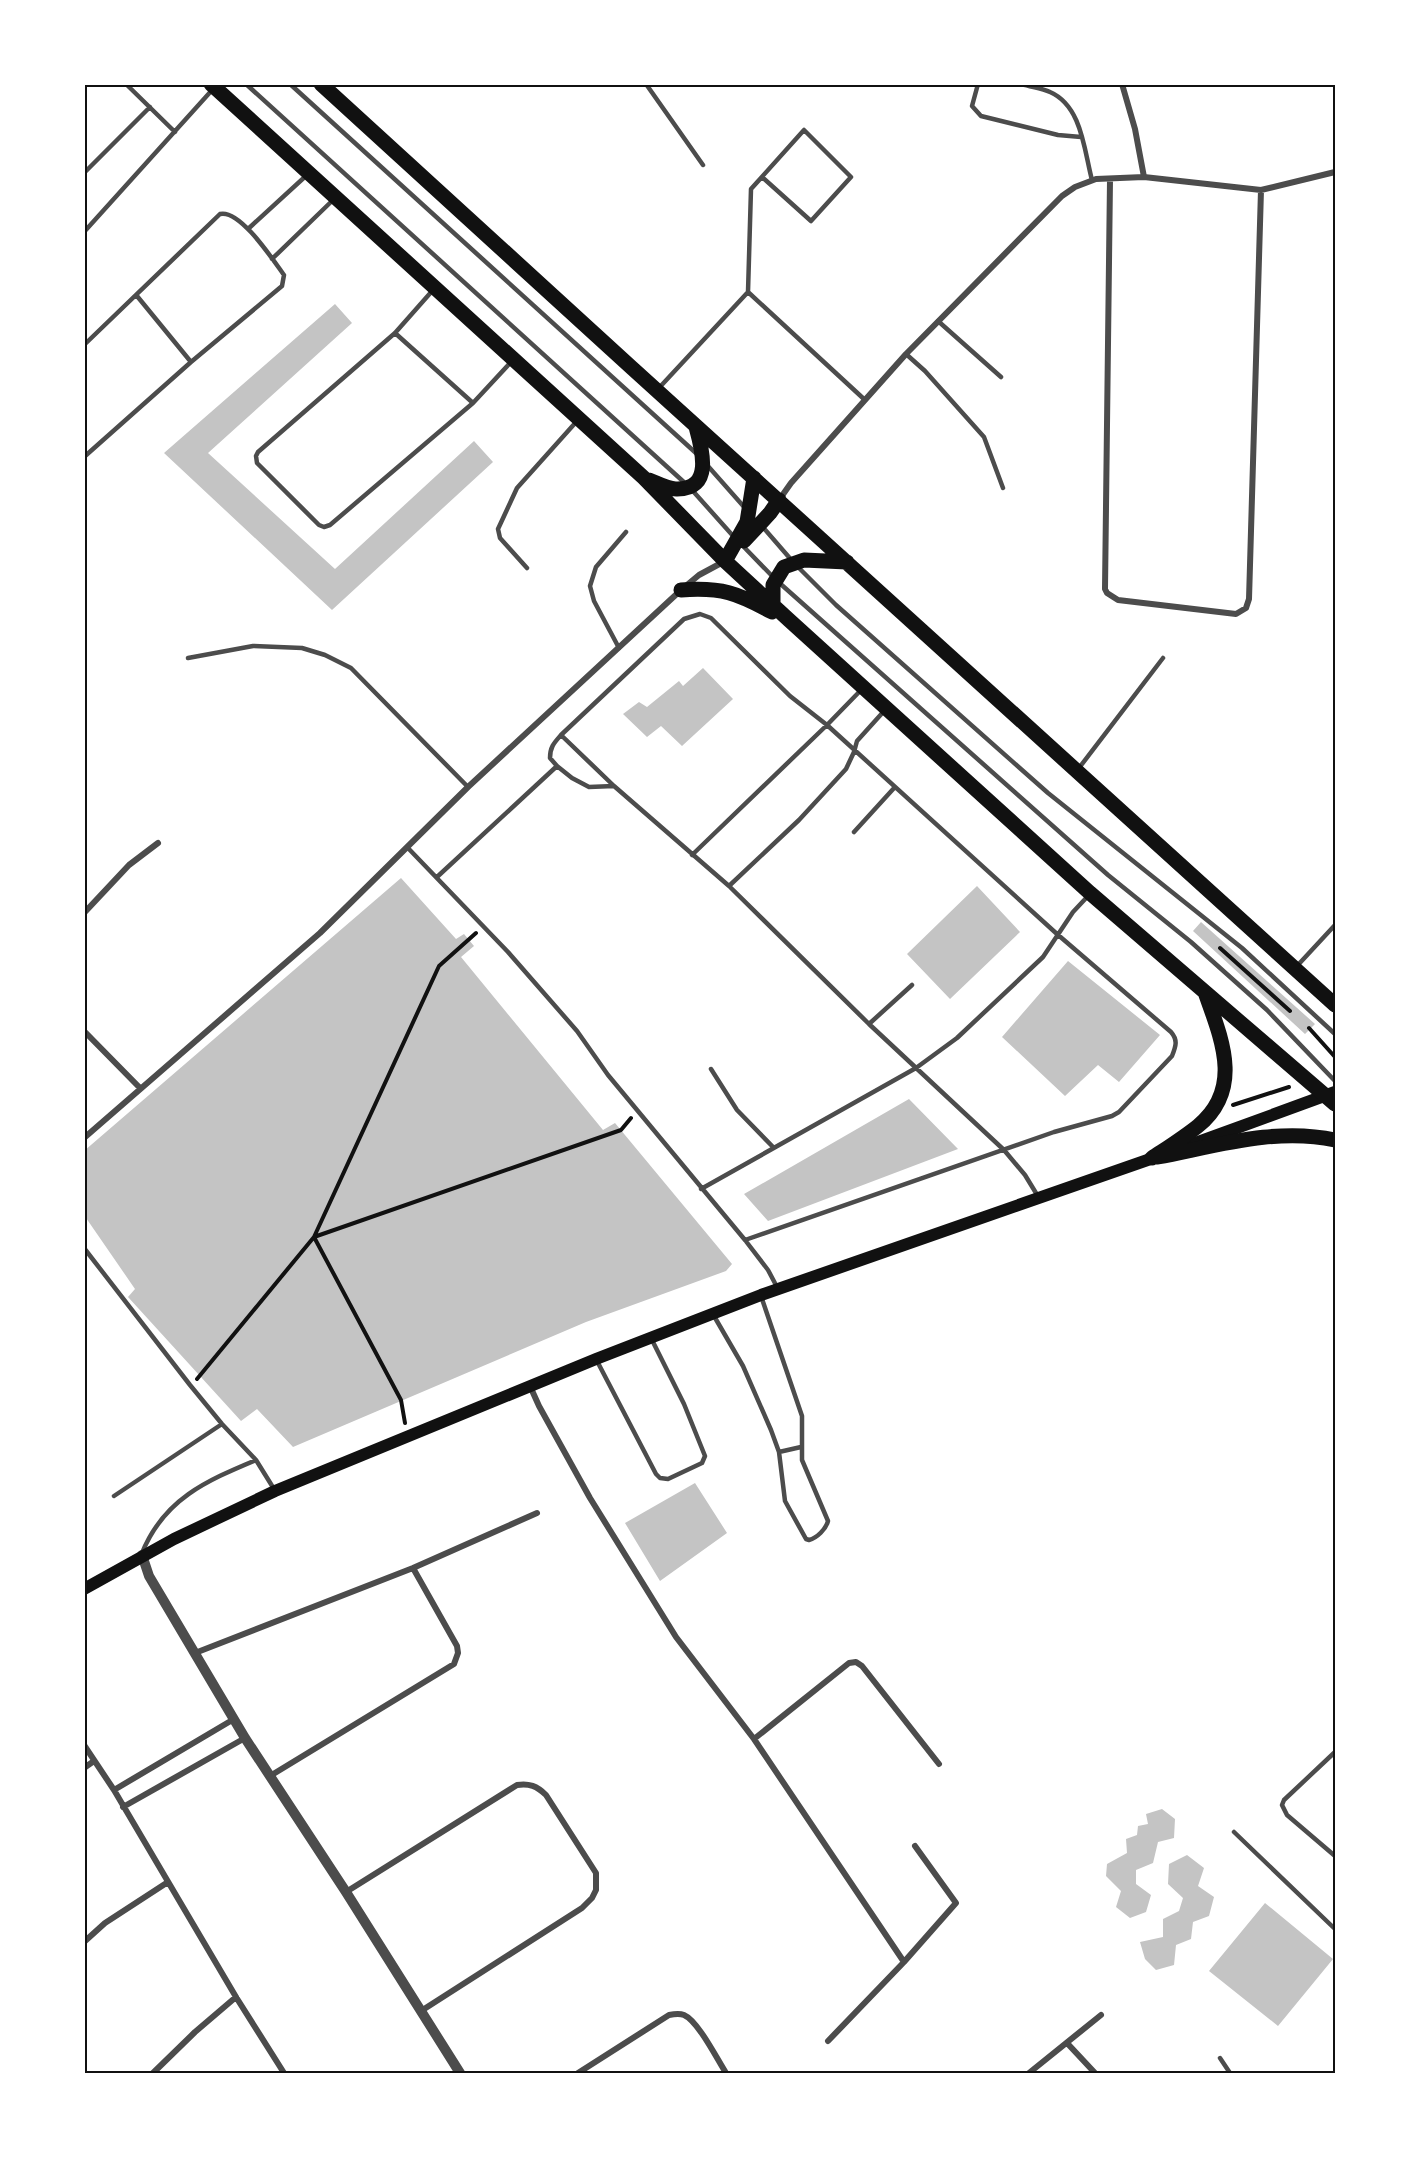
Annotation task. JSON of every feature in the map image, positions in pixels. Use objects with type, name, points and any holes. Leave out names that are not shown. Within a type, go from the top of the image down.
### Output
[{"type":"main road","points":[[321,84],[1335,1005]]},
{"type":"main road","points":[[213,86],[579,418],[644,478],[725,561],[772,605],[1090,893],[1206,994],[1332,1097]]},
{"type":"main road","points":[[644,478],[674,489],[693,485],[700,476],[703,460],[696,426]]},
{"type":"main road","points":[[754,478],[755,519]]},
{"type":"main road","points":[[725,561],[739,542],[744,530],[779,500]]},
{"type":"main road","points":[[772,605],[775,579],[784,567],[804,560],[847,562]]},
{"type":"main road","points":[[681,590],[706,588],[725,590],[789,620]]},
{"type":"main road","points":[[1152,1158],[1198,1126],[1216,1106],[1224,1087],[1226,1064],[1222,1040],[1206,994]]},
{"type":"main road","points":[[84,1589],[141,1556],[275,1491],[651,1337],[761,1294],[1332,1097]]},
{"type":"main road","points":[[1152,1158],[1265,1136],[1301,1135],[1335,1140]]},
{"type":"street","points":[[1122,84],[1135,129],[1144,177]]},
{"type":"street","points":[[779,500],[791,483],[906,354],[1062,196],[1075,187],[1092,180],[1144,177],[1261,190],[1335,172]]},
{"type":"street","points":[[1110,180],[1104,589],[1118,600],[1236,614],[1246,608],[1249,599],[1261,190]]},
{"type":"street","points":[[84,1138],[320,933],[468,787],[681,590],[699,575],[725,561]]},
{"type":"street","points":[[84,913],[129,865],[158,843]]},
{"type":"street","points":[[84,1031],[140,1088]]},
{"type":"street","points":[[530,1386],[590,1498],[676,1637],[754,1739],[904,1962]]},
{"type":"street","points":[[195,1653],[413,1568],[537,1513]]},
{"type":"street","points":[[141,1556],[149,1576],[245,1738],[346,1892],[460,2073]]},
{"type":"street","points":[[270,1776],[454,1664],[458,1653],[457,1646],[413,1568]]},
{"type":"street","points":[[754,1739],[849,1663],[856,1662],[862,1666],[939,1764]]},
{"type":"street","points":[[114,1790],[235,1718]]},
{"type":"street","points":[[123,1807],[245,1738]]},
{"type":"street","points":[[84,1745],[114,1790],[236,1997],[284,2073]]},
{"type":"street","points":[[84,1768],[94,1761]]},
{"type":"street","points":[[346,1892],[517,1785],[525,1784],[539,1788],[546,1795],[596,1873],[596,1890],[582,1908],[421,2011]]},
{"type":"street","points":[[828,2041],[904,1962],[956,1903],[915,1846]]},
{"type":"street","points":[[84,1942],[105,1923],[168,1882]]},
{"type":"street","points":[[153,2073],[195,2032],[236,1997]]},
{"type":"street","points":[[578,2073],[669,2015],[677,2014],[683,2015],[694,2023],[726,2073]]},
{"type":"street","points":[[1029,2073],[1101,2015]]},
{"type":"street","points":[[1067,2043],[1095,2073]]},
{"type":"lane","points":[[126,84],[175,132]]},
{"type":"lane","points":[[246,84],[689,486],[775,579],[1108,875],[1200,950],[1267,1010],[1335,1081]]},
{"type":"lane","points":[[290,84],[703,460],[794,563],[836,606],[1048,793],[1242,948],[1335,1034]]},
{"type":"lane","points":[[646,84],[703,165]]},
{"type":"lane","points":[[978,84],[972,106],[981,116],[1058,135],[1081,137]]},
{"type":"lane","points":[[1022,84],[1051,92],[1062,100],[1077,118],[1092,180]]},
{"type":"lane","points":[[84,232],[175,132],[213,86]]},
{"type":"lane","points":[[84,173],[150,107]]},
{"type":"lane","points":[[657,391],[748,292],[751,189],[804,130],[851,177],[811,221],[762,177]]},
{"type":"lane","points":[[248,230],[309,173]]},
{"type":"lane","points":[[272,259],[336,197]]},
{"type":"lane","points":[[84,345],[220,214],[234,216],[284,275],[282,286],[191,362],[84,457]]},
{"type":"lane","points":[[435,288],[395,333],[256,456],[257,463],[319,525],[324,527],[330,525],[473,403],[513,359]]},
{"type":"lane","points":[[748,292],[865,400]]},
{"type":"lane","points":[[137,296],[191,362]]},
{"type":"lane","points":[[938,321],[1001,377]]},
{"type":"lane","points":[[395,333],[473,403]]},
{"type":"lane","points":[[906,354],[926,371],[984,437],[1003,488]]},
{"type":"lane","points":[[527,568],[500,538],[498,529],[517,488],[579,418]]},
{"type":"lane","points":[[619,648],[594,601],[590,586],[596,567],[626,532]]},
{"type":"lane","points":[[614,786],[589,787],[572,778],[556,766],[550,758],[551,745],[684,619],[695,614],[711,618],[790,696],[896,787],[1057,934],[1176,1038],[1176,1048],[1172,1056],[1119,1112],[1112,1116],[1054,1132],[745,1240]]},
{"type":"lane","points":[[189,658],[253,646],[302,648],[325,655],[351,668],[468,787]]},
{"type":"lane","points":[[1077,770],[1163,658]]},
{"type":"lane","points":[[692,855],[827,726],[863,687]]},
{"type":"lane","points":[[729,886],[799,820],[846,769],[857,741],[886,708]]},
{"type":"lane","points":[[561,735],[614,786],[729,886],[869,1024],[1004,1150],[1040,1198]]},
{"type":"lane","points":[[437,877],[556,766]]},
{"type":"lane","points":[[854,832],[896,787]]},
{"type":"lane","points":[[407,847],[483,926],[577,1031],[608,1075],[745,1240],[779,1289]]},
{"type":"lane","points":[[701,1189],[916,1068],[957,1038],[1043,957],[1073,912],[1090,893]]},
{"type":"lane","points":[[1295,968],[1335,925]]},
{"type":"lane","points":[[869,1024],[912,985]]},
{"type":"lane","points":[[711,1069],[737,1110],[774,1148]]},
{"type":"lane","points":[[84,1248],[190,1385],[256,1460],[275,1491]]},
{"type":"lane","points":[[713,1313],[742,1366],[779,1452],[785,1501],[806,1539],[811,1540],[825,1528],[828,1521],[806,1470],[801,1447],[802,1416],[761,1294]]},
{"type":"lane","points":[[596,1359],[656,1474],[660,1478],[668,1479],[702,1463],[705,1456],[684,1404],[651,1337]]},
{"type":"lane","points":[[114,1496],[222,1424]]},
{"type":"lane","points":[[779,1452],[801,1447]]},
{"type":"lane","points":[[141,1556],[147,1540],[160,1520],[182,1498],[213,1478],[256,1460]]},
{"type":"lane","points":[[1335,1752],[1284,1800],[1282,1805],[1287,1815],[1335,1856]]},
{"type":"lane","points":[[1234,1832],[1335,1929]]},
{"type":"lane","points":[[1220,2058],[1230,2073]]},
{"type":"path","points":[[190,1385],[201,1377],[314,1237],[439,966],[483,926]]},
{"type":"path","points":[[1214,943],[1292,1013]]},
{"type":"path","points":[[1301,1021],[1335,1057]]},
{"type":"path","points":[[1227,1107],[1290,1087]]},
{"type":"path","points":[[314,1237],[621,1130],[637,1111]]},
{"type":"path","points":[[314,1237],[401,1400],[407,1435]]},
{"type":"building","points":[[335,304],[352,323],[208,453],[335,569],[474,441],[493,462],[332,610],[164,453]]},
{"type":"building","points":[[703,668],[733,699],[682,746],[661,726],[647,737],[623,714],[639,702],[647,707],[679,681],[683,686]]},
{"type":"building","points":[[401,878],[456,939],[464,934],[474,946],[461,957],[603,1130],[615,1123],[732,1264],[726,1271],[586,1322],[293,1447],[257,1409],[241,1421],[128,1297],[135,1289],[84,1215],[84,1151]]},
{"type":"building","points":[[977,886],[1020,932],[950,999],[907,954]]},
{"type":"building","points":[[1201,922],[1315,1024],[1305,1034],[1193,931]]},
{"type":"building","points":[[1068,961],[1160,1035],[1119,1082],[1098,1065],[1065,1096],[1002,1037]]},
{"type":"building","points":[[909,1099],[958,1149],[768,1221],[744,1194]]},
{"type":"building","points":[[695,1483],[727,1533],[660,1581],[625,1523]]},
{"type":"building","points":[[1162,1809],[1175,1819],[1174,1838],[1158,1842],[1153,1863],[1136,1870],[1136,1884],[1151,1895],[1146,1912],[1130,1918],[1116,1907],[1121,1891],[1106,1876],[1107,1864],[1127,1853],[1126,1839],[1137,1835],[1138,1826],[1148,1824],[1146,1814]]},
{"type":"building","points":[[1187,1855],[1204,1868],[1198,1886],[1214,1897],[1209,1916],[1193,1922],[1191,1939],[1176,1945],[1174,1965],[1156,1970],[1145,1959],[1140,1942],[1163,1937],[1163,1919],[1179,1911],[1183,1898],[1168,1884],[1169,1864]]},
{"type":"building","points":[[1265,1903],[1333,1959],[1278,2026],[1209,1971]]}]
